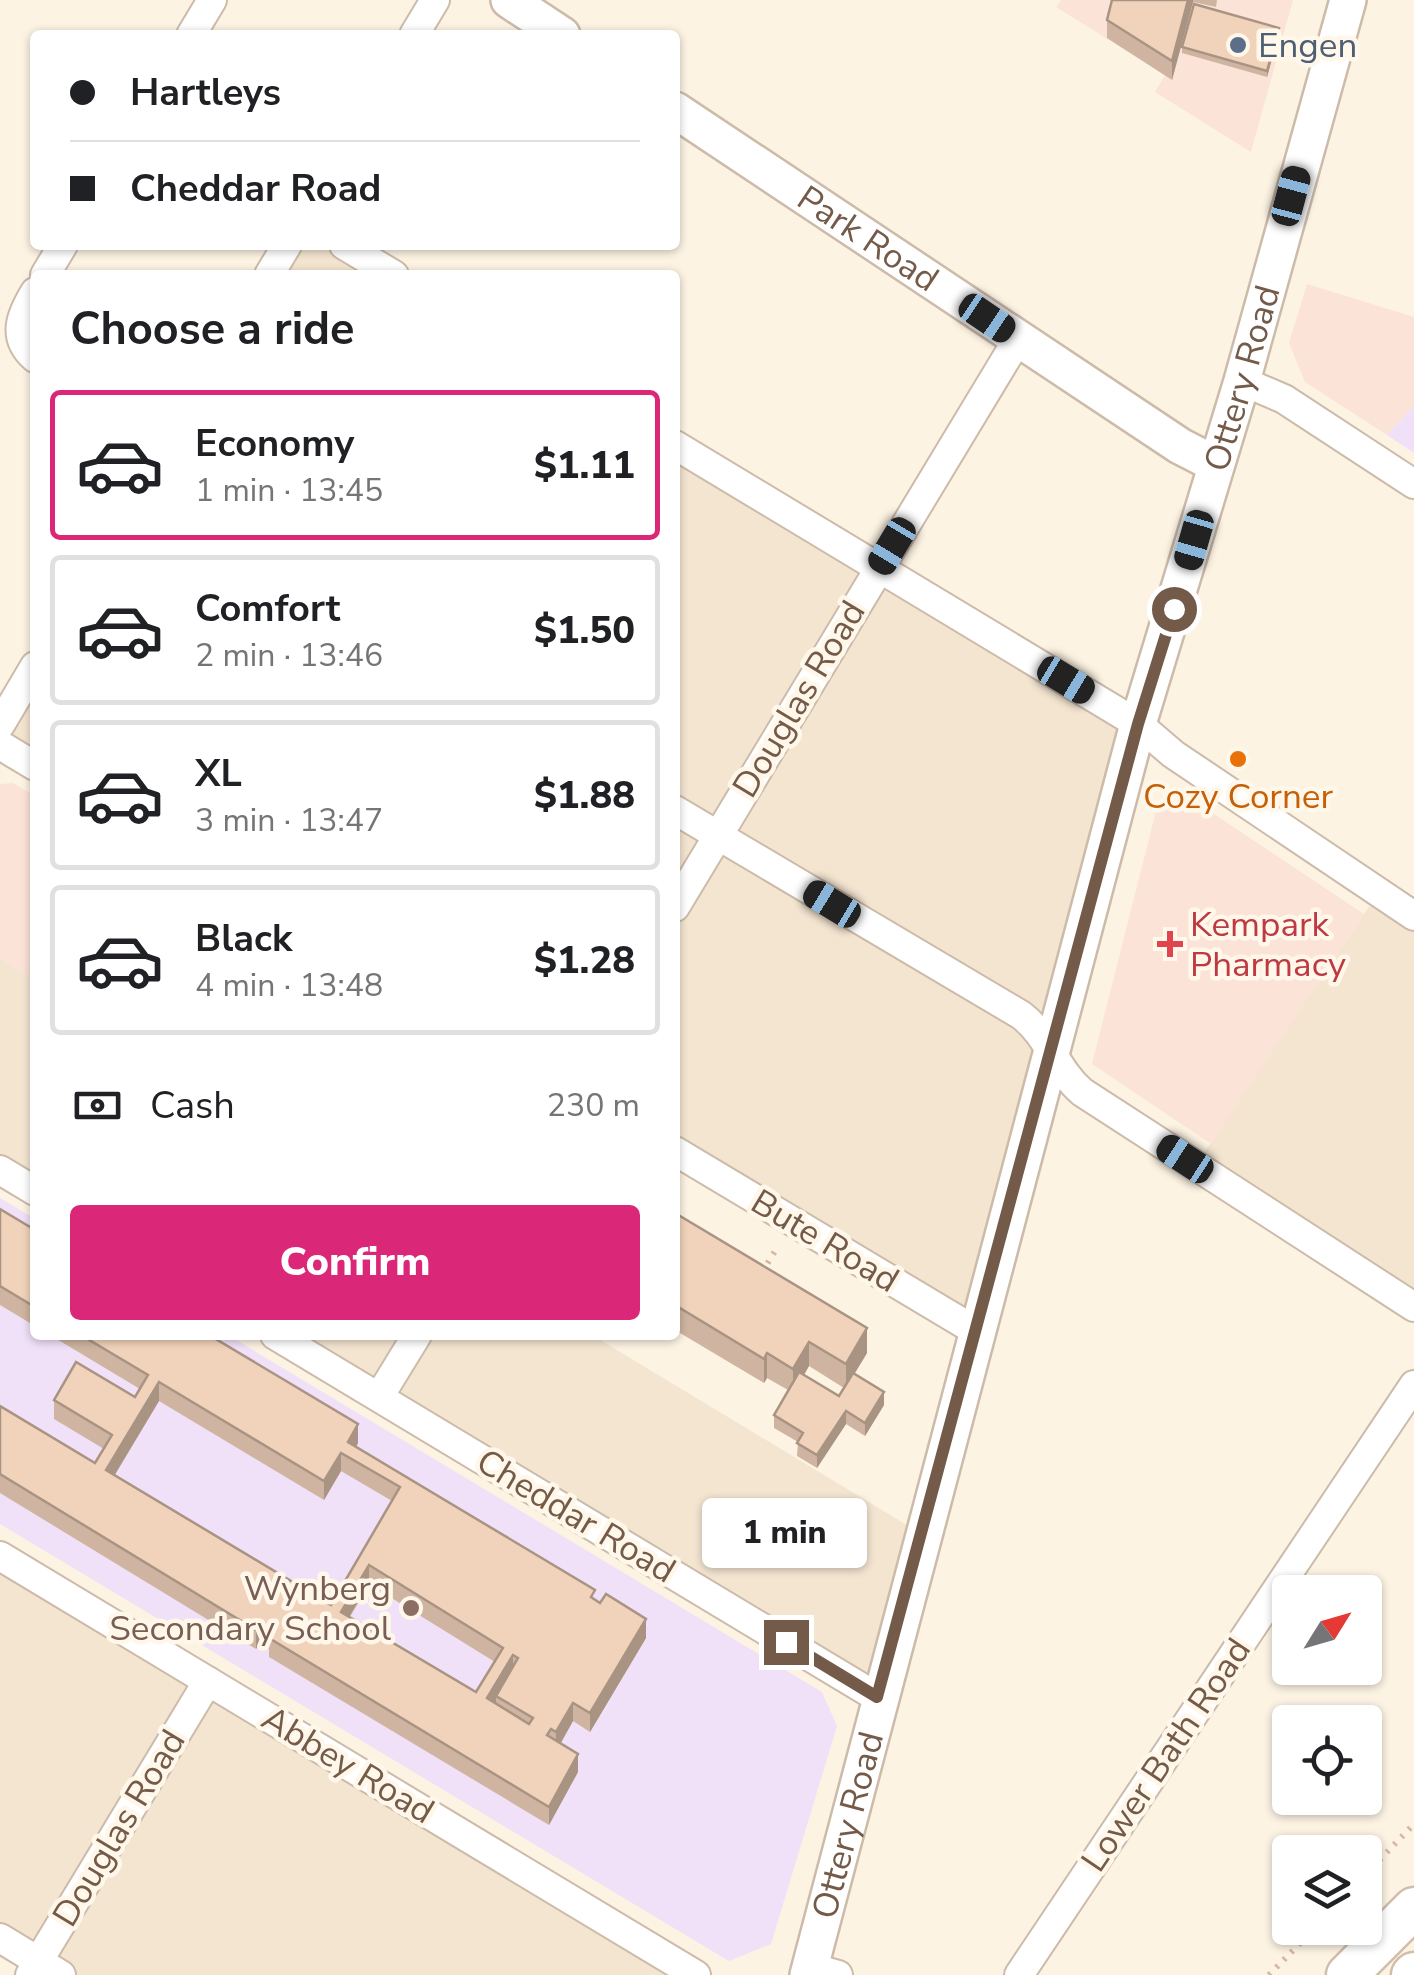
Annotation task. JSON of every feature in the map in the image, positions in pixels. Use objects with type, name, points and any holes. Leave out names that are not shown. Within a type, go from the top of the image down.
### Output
[{"type":"main road","points":[[1347,1975],[1414,1908]]},
{"type":"street","points":[[194,30],[212,0]]},
{"type":"street","points":[[417,30],[435,0]]},
{"type":"street","points":[[509,0],[554,30]]},
{"type":"street","name":"Ottery Road","points":[[819,1972],[877,1697],[1050,1050],[1138,724],[1242,381],[1348,0]]},
{"type":"street","name":"Park Road","points":[[680,113],[1180,446],[1215,464]]},
{"type":"street","points":[[352,250],[386,270]]},
{"type":"street","points":[[30,302],[20,322],[23,344],[30,352]]},
{"type":"street","name":"Douglas Road","points":[[680,899],[1018,338]]},
{"type":"street","points":[[1242,381],[1284,399],[1414,484]]},
{"type":"street","points":[[680,447],[1138,724],[1172,754],[1414,916]]},
{"type":"street","points":[[0,724],[30,674]]},
{"type":"street","points":[[0,745],[30,763]]},
{"type":"street","points":[[680,813],[1021,1015],[1036,1028],[1082,1092],[1414,1307]]},
{"type":"street","name":"Bute Road","points":[[680,1154],[976,1332]]},
{"type":"street","points":[[0,1170],[30,1188]]},
{"type":"street","name":"Cheddar Road","points":[[283,1340],[877,1697]]},
{"type":"street","points":[[379,1397],[413,1340]]},
{"type":"street","name":"Lower Bath Road","points":[[1019,1975],[1414,1385]]},
{"type":"street","name":"Abbey Road","points":[[0,1556],[696,1975]]},
{"type":"street","name":"Douglas Road","points":[[43,1970],[208,1681]]},
{"type":"street","points":[[0,1938],[43,1970]]},
{"type":"path","points":[[755,1285],[792,1222]]},
{"type":"path","points":[[1382,1857],[1414,1824]]},
{"type":"path","points":[[1269,1975],[1298,1945]]},
{"type":"shaded area","points":[[1061,0],[1293,0],[1251,152],[1155,92],[1165,75],[1056,7]]},
{"type":"shaded area","points":[[281,250],[350,250],[383,270],[269,270]]},
{"type":"shaded area","points":[[1307,284],[1414,317],[1414,406],[1387,435],[1305,382],[1289,343]]},
{"type":"shaded area","points":[[1414,406],[1414,453],[1387,435]]},
{"type":"shaded area","points":[[680,449],[1136,725],[974,1332],[680,1155]]},
{"type":"shaded area","points":[[30,674],[30,765],[0,747]]},
{"type":"shaded area","points":[[13,783],[30,793],[30,978],[0,959],[0,784]]},
{"type":"shaded area","points":[[1190,798],[1364,914],[1211,1144],[1092,1064],[1156,811]]},
{"type":"shaded area","points":[[1378,893],[1414,917],[1414,1311],[1194,1168]]},
{"type":"shaded area","points":[[0,959],[30,975],[30,1190],[0,1172]]},
{"type":"shaded area","name":"Wynberg Secondary School","points":[[0,1198],[30,1216],[30,1340],[236,1340],[822,1692],[837,1726],[771,1944],[729,1961],[0,1524]]},
{"type":"shaded area","points":[[279,1340],[600,1340],[920,1533],[876,1698]]},
{"type":"shaded area","points":[[0,1558],[692,1975],[57,1975],[0,1941]]},
{"type":"building","points":[[1112,0],[1188,0],[1172,61],[1107,20]]},
{"type":"building","points":[[1194,4],[1279,28],[1267,71],[1182,47]]},
{"type":"building","points":[[0,1209],[30,1227],[30,1304],[0,1286]]},
{"type":"building","points":[[680,1216],[867,1328],[846,1364],[809,1342],[793,1369],[767,1353],[764,1359],[680,1308]]},
{"type":"building","points":[[89,1340],[217,1340],[358,1424],[348,1442],[595,1590],[591,1597],[600,1603],[606,1594],[646,1619],[590,1713],[573,1703],[556,1732],[551,1729],[547,1735],[578,1754],[549,1807],[269,1638],[272,1632],[259,1624],[256,1630],[0,1474],[0,1406],[95,1463],[112,1435],[54,1400],[76,1362],[135,1397],[148,1375]],"holes":[[[159,1382],[324,1481],[341,1453],[400,1487],[331,1605],[106,1470]],[[369,1565],[503,1648],[476,1692],[341,1612]],[[513,1655],[518,1658],[496,1696],[533,1718],[529,1724],[487,1698]]]},
{"type":"building","points":[[799,1372],[839,1396],[853,1373],[884,1392],[865,1423],[846,1411],[817,1455],[797,1443],[803,1433],[774,1415]]},
{"type":"place","name":"Engen","points":[[1238,45]]},
{"type":"place","name":"Cozy Corner","points":[[1238,759]]},
{"type":"place","name":"Kempark Pharmacy","points":[[1170,944]]},
{"type":"place","name":"Wynberg Secondary School","points":[[411,1608]]},
{"type":"route","points":[[786,1642],[877,1697],[1138,724],[1174,609]]}]
